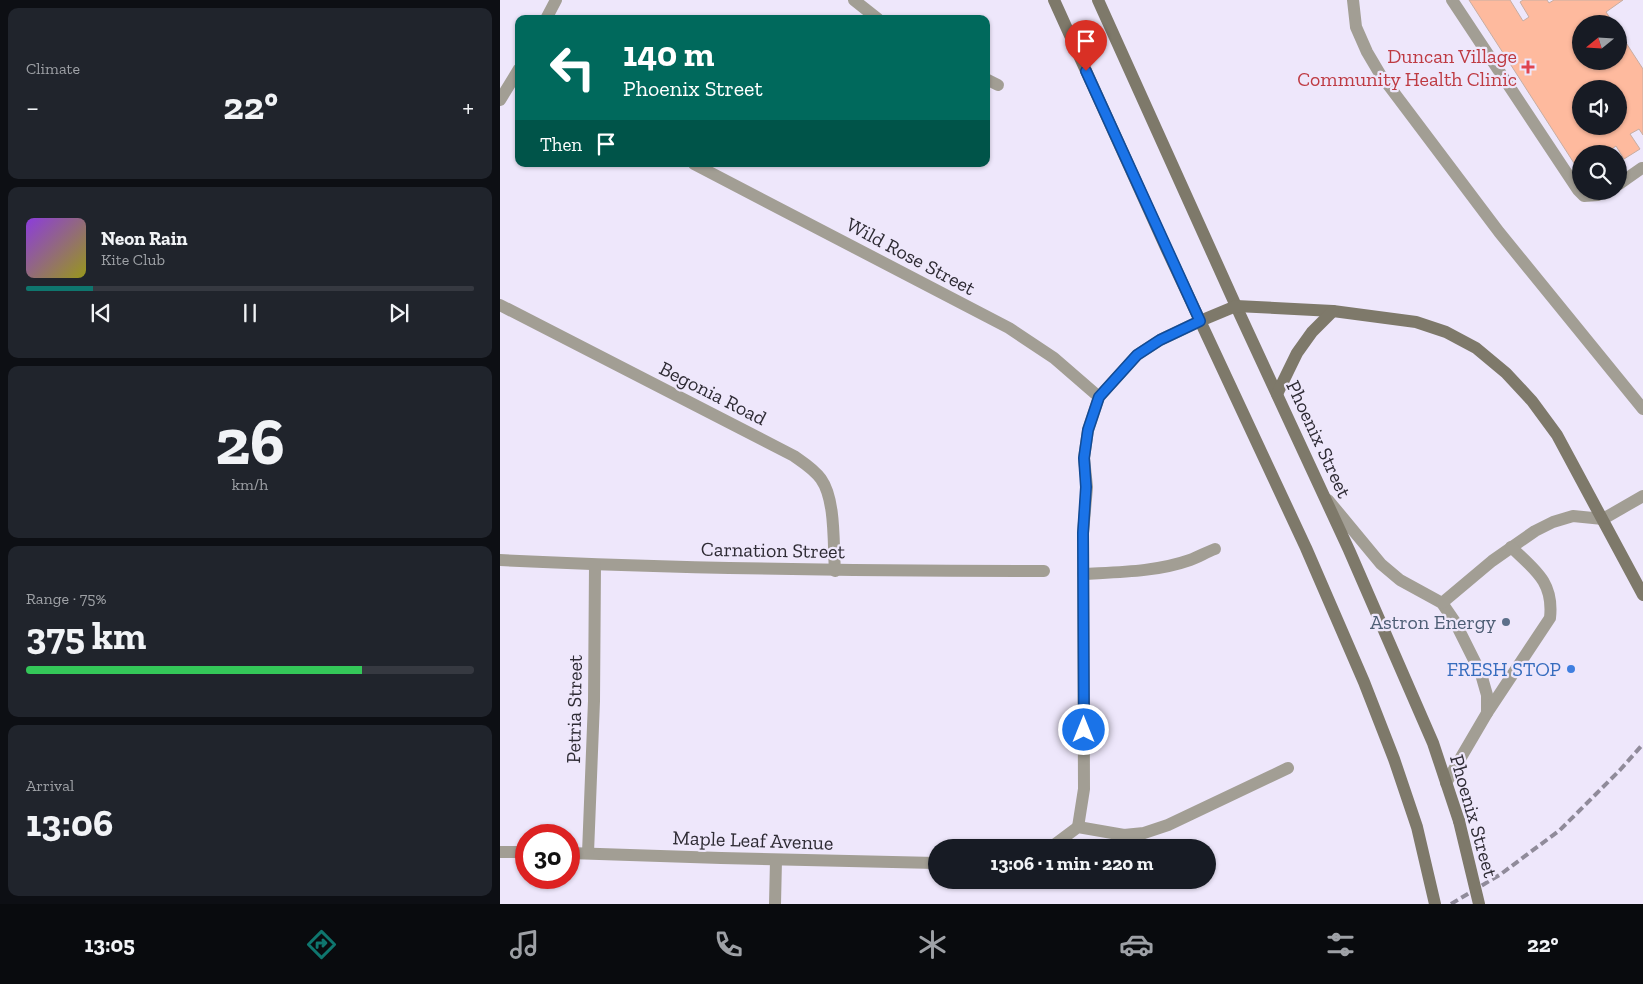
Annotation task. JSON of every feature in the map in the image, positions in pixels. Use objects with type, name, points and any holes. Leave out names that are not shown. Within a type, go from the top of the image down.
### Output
[{"type":"main road","points":[[1054,0],[1306,548],[1364,682],[1394,759],[1417,826],[1435,904]]},
{"type":"main road","name":"Phoenix Street","points":[[1098,0],[1236,306],[1325,496],[1433,743],[1459,821],[1478,904]]},
{"type":"main road","points":[[1200,321],[1236,306],[1333,310],[1416,322],[1446,332],[1476,348],[1506,373],[1532,401],[1557,435],[1643,594]]},
{"type":"main road","points":[[1277,394],[1296,353],[1312,332],[1333,310]]},
{"type":"street","points":[[548,15],[556,0]]},
{"type":"street","points":[[854,0],[873,15]]},
{"type":"street","points":[[1353,0],[1356,27],[1367,52],[1380,74],[1499,232],[1643,409]]},
{"type":"street","points":[[1452,0],[1572,181]]},
{"type":"street","points":[[500,100],[515,76]]},
{"type":"street","name":"Wild Rose Street","points":[[700,167],[1009,328],[1054,358],[1099,397]]},
{"type":"street","points":[[1627,178],[1642,168]]},
{"type":"street","name":"Begonia Road","points":[[500,305],[777,447],[809,466],[822,480],[828,496],[835,571]]},
{"type":"street","points":[[1062,839],[1078,827],[1084,789],[1083,533],[1086,487],[1084,458],[1088,430],[1099,397],[1137,355],[1160,340],[1200,321]]},
{"type":"street","points":[[1325,496],[1380,564],[1400,580],[1442,603],[1455,622],[1481,674],[1487,696],[1487,713]]},
{"type":"street","points":[[1442,603],[1511,547],[1535,531],[1553,522],[1573,516],[1603,519],[1643,496]]},
{"type":"street","points":[[1446,782],[1487,713],[1550,618],[1551,606],[1545,581],[1511,547]]},
{"type":"street","points":[[1083,574],[1133,572],[1161,567],[1190,560],[1215,549]]},
{"type":"street","name":"Carnation Street","points":[[500,560],[595,565],[835,571],[1044,571]]},
{"type":"street","name":"Petria Street","points":[[588,853],[594,701],[595,565]]},
{"type":"street","points":[[1078,827],[1124,835],[1144,833],[1168,825],[1288,768]]},
{"type":"street","points":[[500,852],[515,852]]},
{"type":"street","name":"Maple Leaf Avenue","points":[[580,853],[928,863]]},
{"type":"street","points":[[775,904],[776,860]]},
{"type":"building","points":[[1469,0],[1510,0],[1523,21],[1529,17],[1520,2],[1523,0],[1547,0],[1549,3],[1554,0],[1623,0],[1606,12],[1608,15],[1572,15],[1572,70],[1628,70],[1628,46],[1643,69],[1643,135],[1639,129],[1630,134],[1640,149],[1627,157],[1627,145],[1572,145],[1572,160]]},
{"type":"railway","points":[[1451,904],[1501,874],[1560,830],[1620,770],[1643,744]]},
{"type":"place","name":"Duncan Village Community Health Clinic","points":[[1528,67]]},
{"type":"place","name":"Astron Energy","points":[[1506,622]]},
{"type":"place","name":"FRESH STOP","points":[[1571,669]]},
{"type":"route","points":[[1084,730],[1083,533],[1086,487],[1084,458],[1088,430],[1099,397],[1137,355],[1160,340],[1200,321],[1086,71]]}]
